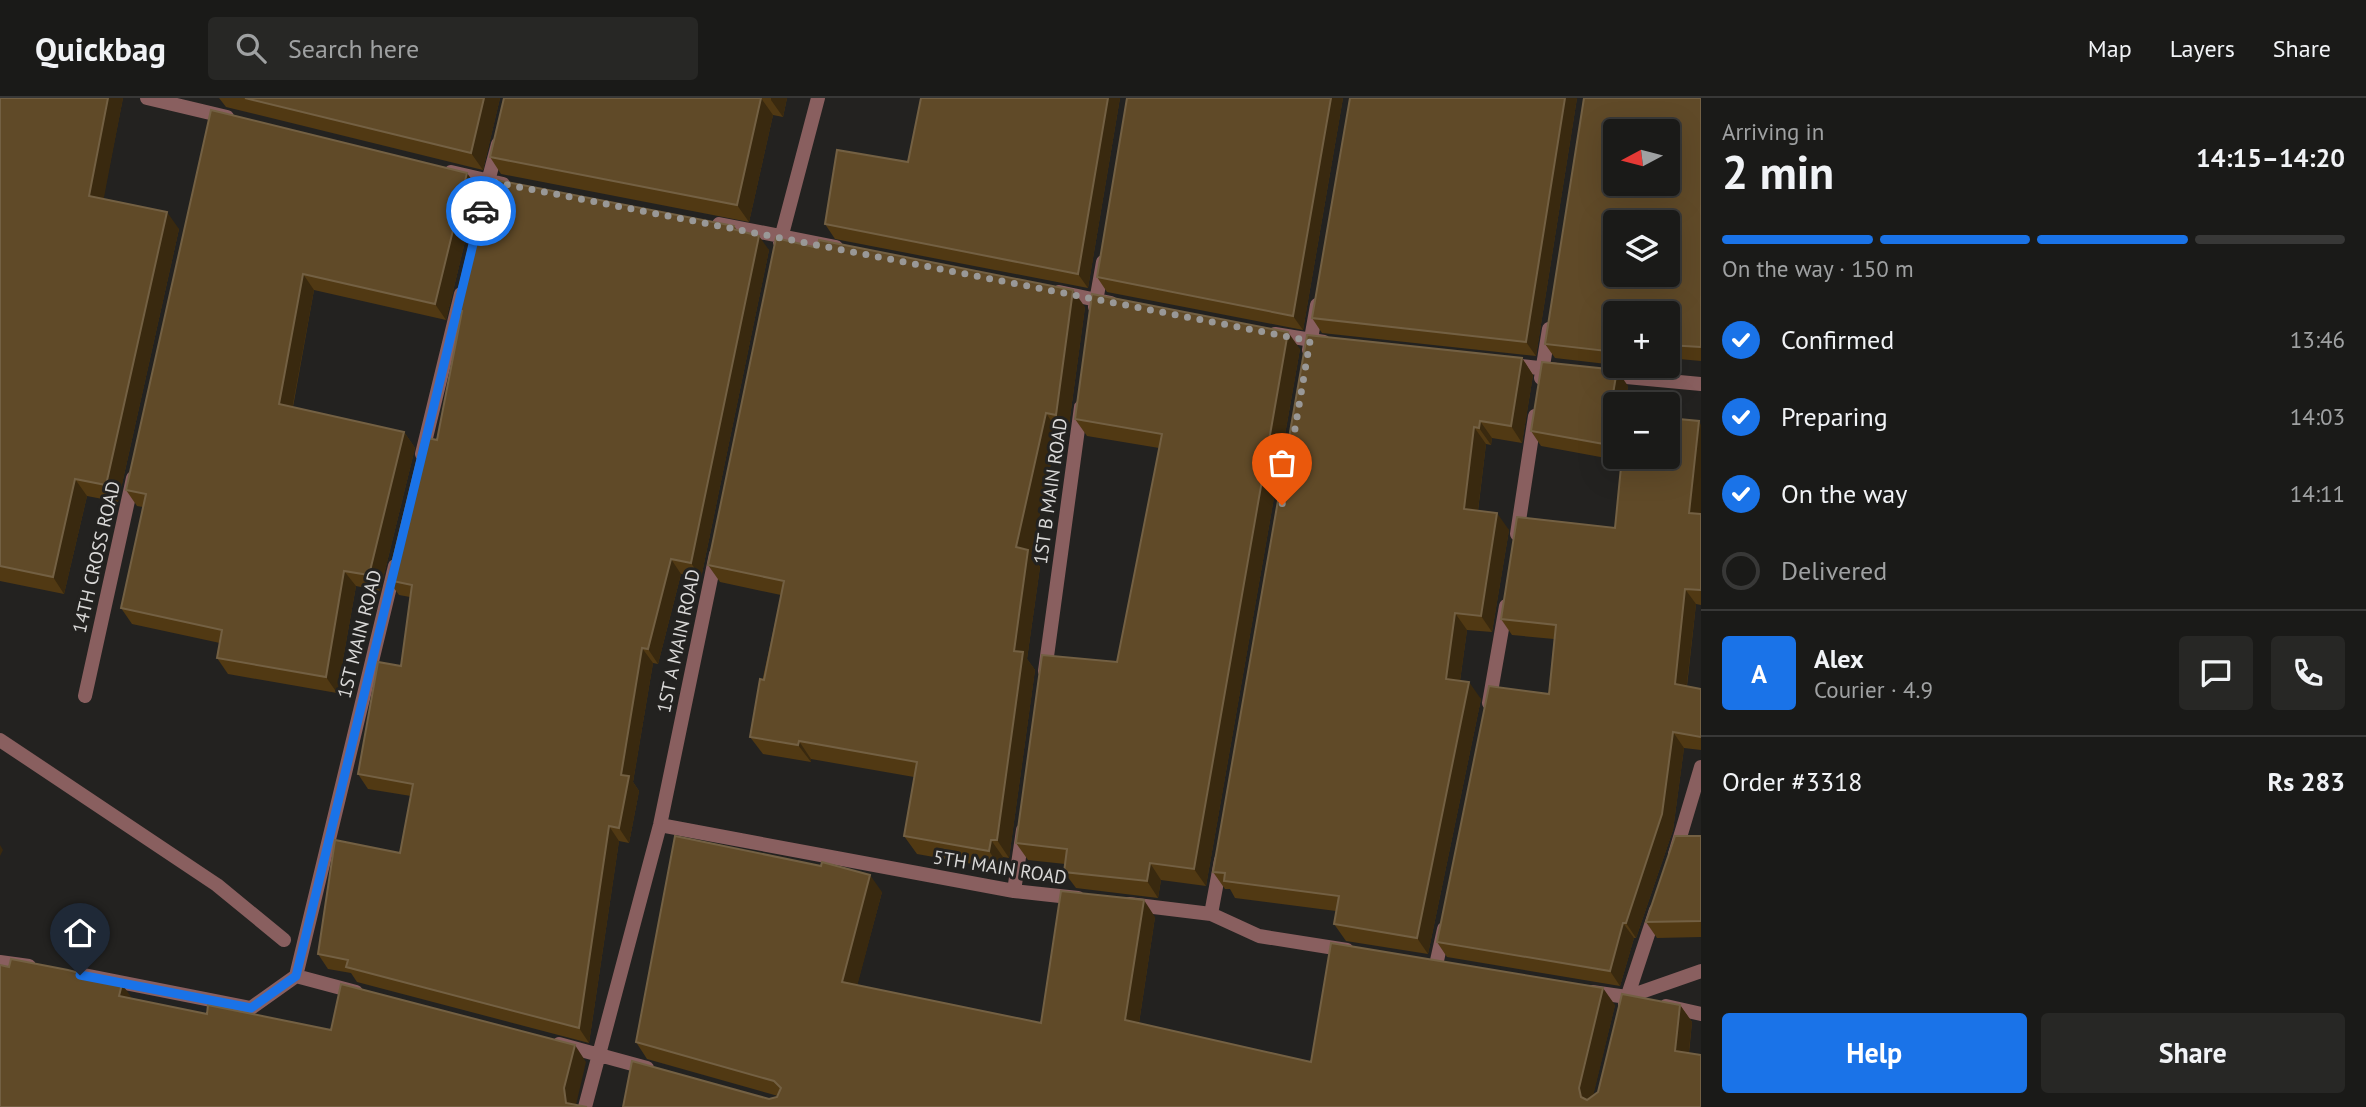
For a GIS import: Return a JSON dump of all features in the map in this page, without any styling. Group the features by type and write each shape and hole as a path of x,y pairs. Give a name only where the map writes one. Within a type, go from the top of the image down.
{"street":[{"path":"147,98 213,120 240,120"},
{"path":"213,120 218,98"},
{"path":"776,263 817,98"},
{"path":"482,208 501,134"},
{"path":"436,168 515,186"},
{"path":"702,221 850,250"},
{"path":"1093,327 1105,246"},
{"path":"420,464 466,275"},
{"path":"1306,368 1320,287"},
{"path":"1042,289 1123,305"},
{"path":"1515,547 1552,314"},
{"path":"1257,331 1338,344"},
{"path":"1502,364 1569,371"},
{"path":"1595,374 1701,384"},
{"name":"1ST B MAIN ROAD","path":"1043,685 1083,396"},
{"name":"14TH CROSS ROAD","path":"85,695 136,466"},
{"name":"1ST A MAIN ROAD","path":"585,1107 660,825 719,537"},
{"name":"1ST MAIN ROAD","path":"296,976 400,545"},
{"path":"1485,724 1508,589"},
{"path":"0,740 217,885 284,940"},
{"path":"1669,872 1701,767"},
{"path":"1014,891 1026,808"},
{"name":"5TH MAIN ROAD","path":"660,825 1014,891 1088,900"},
{"path":"1211,914 1223,846"},
{"path":"1621,1022 1660,897"},
{"path":"1116,903 1211,914 1259,936 1368,954"},
{"path":"1436,965 1447,912"},
{"path":"0,961 45,968"},
{"path":"1627,998 1701,971"},
{"path":"69,972 251,1008 296,976 376,997"},
{"path":"1572,988 1701,1014"},
{"path":"547,1041 665,1073"}],"building":[{"path":"0,98 108,98 89,196 167,212 106,485 75,479 53,577 0,566"},
{"path":"245,98 484,98 471,153"},
{"path":"504,98 761,98 737,205 490,157"},
{"path":"921,98 1108,98 1078,274 825,224 837,150 908,162"},
{"path":"1127,98 1331,98 1293,316 1097,277"},
{"path":"1350,98 1565,98 1526,342 1312,318"},
{"path":"1584,98 1701,98 1701,347 1680,346 1680,301 1603,301 1603,351 1545,344"},
{"path":"211,110 467,173 435,304 303,274 279,404 404,432 369,575 344,571 326,677 217,658 222,630 121,608 146,494 126,490"},
{"path":"486,178 734,226 733,229 759,236 691,563 671,559 648,649 642,648 621,775 629,776 619,828 609,826 579,1028 346,967 348,960 318,954 335,840 400,853 413,784 358,774 378,662 401,666 412,585 388,580 423,437 437,440 462,311 454,309"},
{"path":"776,238 818,248 819,240 1073,290 1056,415 1046,413 1016,547 1028,550 1014,651 1023,652 997,840 991,840 989,851 904,836 917,762 799,741 798,745 750,737 760,679 764,680 784,581 708,565"},
{"path":"1092,294 1288,332 1194,869 1150,863 1147,881 1064,872 1067,849 1016,843 1042,655 1117,662 1162,434 1075,419"},
{"path":"1307,335 1522,358 1511,426 1480,421 1479,428 1474,427 1464,509 1497,513 1481,616 1455,613 1446,679 1469,682 1417,938 1334,924 1339,896 1224,881 1225,873 1213,872"},
{"path":"1542,362 1603,369 1603,378 1616,378 1613,392 1603,392 1603,444 1531,431"},
{"path":"1680,419 1699,421 1689,513 1701,514 1701,590 1685,589 1675,684 1701,689 1701,737 1673,732 1662,814 1626,923 1623,923 1610,971 1437,942 1489,686 1549,694 1556,625 1501,619 1517,517 1615,528 1621,469 1680,469"},
{"path":"675,836 821,866 822,862 870,875 842,982 1041,1023 1061,891 1144,900 1125,1020 1311,1062 1331,943 1603,988 1579,1088 1581,1097 1587,1100 1598,1092 1622,994 1680,1005 1675,1051 1701,1055 1701,1107 623,1107 632,1061 769,1099 777,1097 781,1088 774,1081 636,1042"},
{"path":"1675,836 1701,836 1701,921 1646,922"},
{"path":"11,959 122,984 119,996 207,1014 208,1005 331,1030 341,984 575,1045 564,1088 566,1103 587,1107 0,1107 0,965 9,967"}],"way so far":[{"path":"481,211 488,181 782,236 1310,341 1282,505"}],"route":[{"path":"80,975 251,1008 296,976 481,211"}]}
